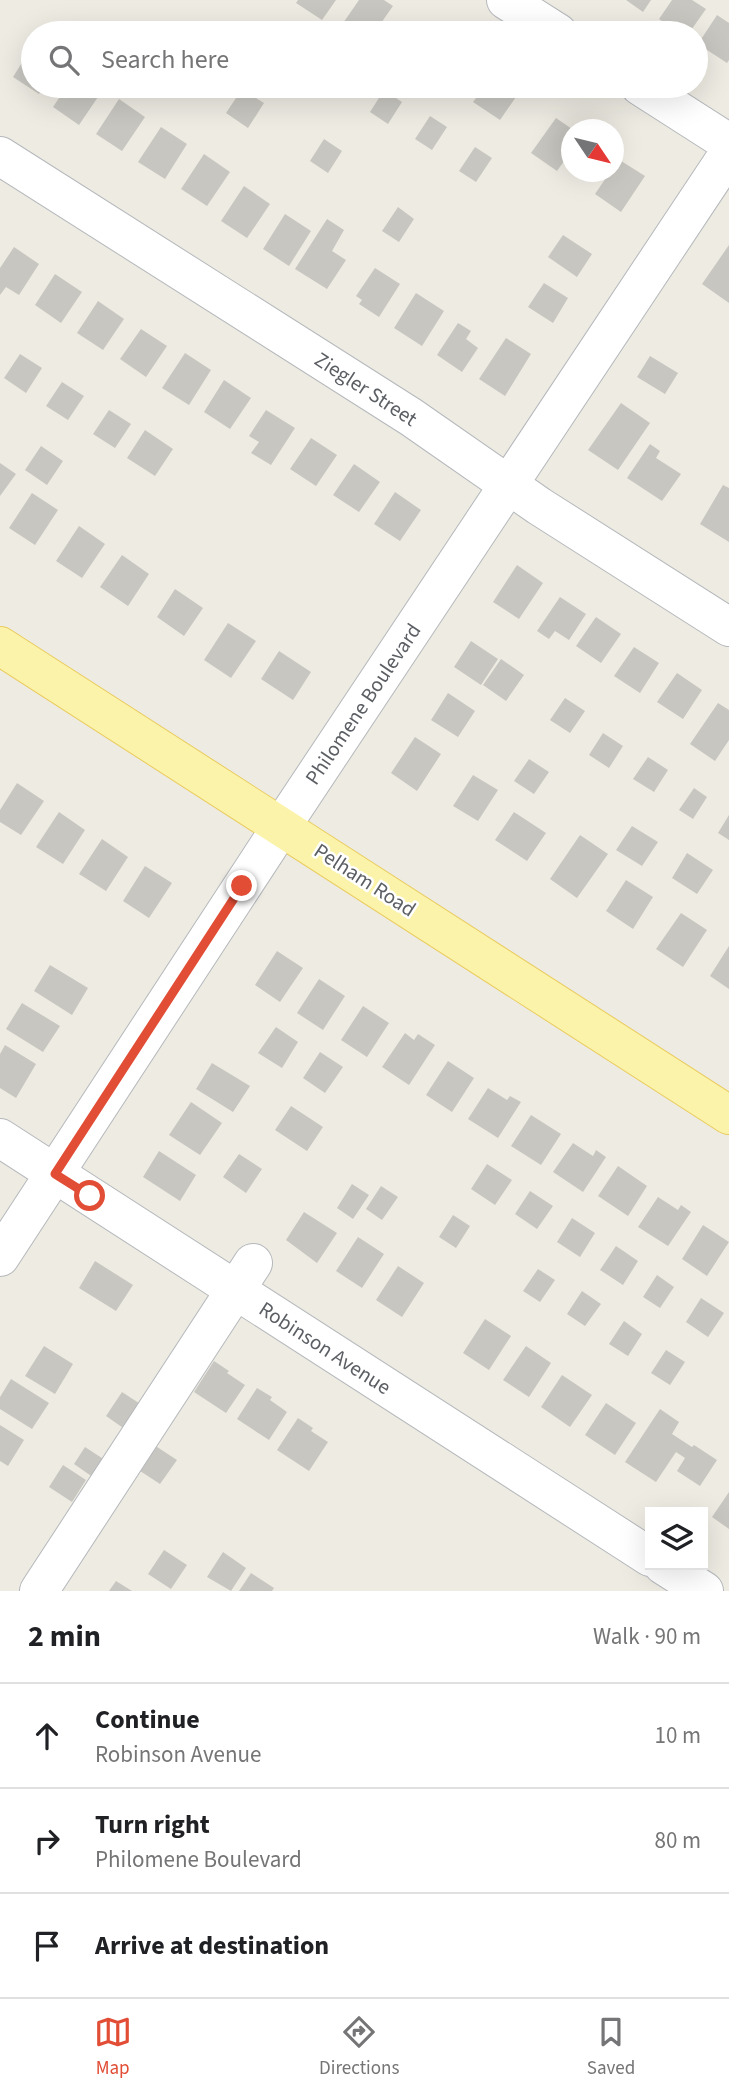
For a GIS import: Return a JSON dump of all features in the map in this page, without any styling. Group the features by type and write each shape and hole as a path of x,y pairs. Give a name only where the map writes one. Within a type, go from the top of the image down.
{"main road":[{"name":"Pelham Road","path":"0,646 729,1115"}],"street":[{"path":"506,0 539,21"},
{"path":"659,98 729,143"},
{"name":"Philomene Boulevard","path":"0,1258 281,827 729,153"},
{"name":"Ziegler Street","path":"0,156 411,417 510,486 729,628"},
{"name":"Robinson Avenue","path":"0,1138 55,1174 245,1277 645,1554"},
{"path":"39,1591 245,1277"},
{"path":"671,1570 704,1591"}],"building":[{"path":"298,0 336,0 322,20 296,3"},
{"path":"359,0 384,0 393,6 382,21 345,21"},
{"path":"626,0 651,0 643,12"},
{"path":"672,0 692,0 706,9 698,21 659,19"},
{"path":"717,15 729,23 727,63 708,51 708,29"},
{"path":"21,64 21,82 13,77"},
{"path":"59,98 97,98 79,125 53,107"},
{"path":"236,98 256,98 264,103 248,128 226,113"},
{"path":"379,98 396,98 402,102 388,124 370,112"},
{"path":"476,98 515,98 500,120 473,102"},
{"path":"119,99 145,117 122,151 96,134"},
{"path":"430,116 447,127 432,150 415,139"},
{"path":"556,118 561,121 561,165 557,171 531,153"},
{"path":"161,127 187,144 165,179 138,162"},
{"path":"324,139 342,151 328,173 310,161"},
{"path":"475,147 492,158 476,182 459,171"},
{"path":"204,154 230,172 207,206 181,189"},
{"path":"624,163 645,176 621,212 595,194 603,182 624,182"},
{"path":"244,186 270,204 247,238 221,221"},
{"path":"398,207 414,219 399,242 382,231"},
{"path":"285,214 311,231 289,266 263,249"},
{"path":"327,219 344,230 332,251 346,260 327,289 295,269"},
{"path":"563,235 592,254 577,277 548,257"},
{"path":"729,245 729,303 702,284"},
{"path":"14,247 39,264 19,295 6,287 0,295 0,268"},
{"path":"375,268 400,284 379,317 359,304 362,300 356,296"},
{"path":"55,274 82,292 61,323 35,305"},
{"path":"544,283 568,298 553,323 528,307"},
{"path":"416,293 444,311 422,346 394,328"},
{"path":"98,301 124,319 103,350 77,333"},
{"path":"458,323 471,331 466,339 478,348 462,372 437,355"},
{"path":"141,329 167,346 146,377 120,359"},
{"path":"506,338 531,354 505,396 479,379"},
{"path":"185,353 211,370 189,405 162,388"},
{"path":"20,354 42,368 26,393 4,378"},
{"path":"650,356 678,373 665,394 637,377"},
{"path":"224,380 251,398 230,429 204,412"},
{"path":"62,382 84,396 68,420 46,406"},
{"path":"621,403 650,423 618,470 588,450"},
{"path":"109,410 131,424 115,448 93,434"},
{"path":"266,410 295,428 271,465 251,453 259,442 249,436"},
{"path":"145,430 173,449 155,476 127,458"},
{"path":"311,438 337,455 316,486 290,469"},
{"path":"650,444 660,451 656,458 681,474 662,501 627,478"},
{"path":"41,446 63,461 47,485 25,470"},
{"path":"0,463 16,474 0,496"},
{"path":"354,464 380,482 359,512 333,495"},
{"path":"723,485 729,488 729,542 700,524"},
{"path":"395,492 421,510 400,541 374,524"},
{"path":"32,493 58,510 35,545 9,528"},
{"path":"79,526 105,544 82,578 56,561"},
{"path":"122,555 149,574 128,606 100,587"},
{"path":"517,565 543,583 519,619 493,602"},
{"path":"175,589 203,608 184,636 157,617"},
{"path":"560,597 586,614 569,640 555,631 549,639 537,631"},
{"path":"596,617 621,634 601,663 576,646"},
{"path":"228,623 256,641 231,678 204,660"},
{"path":"471,641 498,659 481,685 454,667"},
{"path":"634,647 659,663 640,693 614,676"},
{"path":"279,651 311,672 293,700 261,679"},
{"path":"501,659 524,675 506,701 483,685"},
{"path":"677,673 702,690 683,719 657,702"},
{"path":"448,693 475,711 458,737 431,720"},
{"path":"565,698 585,711 570,733 550,720"},
{"path":"718,703 729,710 729,740 715,761 690,744"},
{"path":"603,733 623,746 609,768 589,755"},
{"path":"415,737 441,754 417,791 391,773"},
{"path":"648,757 668,770 654,792 633,779"},
{"path":"529,759 549,772 534,794 514,781"},
{"path":"473,775 498,790 478,821 453,806"},
{"path":"17,783 44,801 21,835 0,822 0,810"},
{"path":"694,788 707,797 693,819 679,810"},
{"path":"59,812 85,830 63,864 36,847"},
{"path":"514,812 546,833 527,861 495,840"},
{"path":"729,815 729,840 718,833"},
{"path":"632,826 658,842 642,866 616,850"},
{"path":"580,835 608,854 577,898 550,879"},
{"path":"102,839 128,857 106,891 79,874"},
{"path":"687,853 713,870 697,894 672,878"},
{"path":"145,866 172,883 149,918 123,901"},
{"path":"626,880 653,897 633,929 606,911"},
{"path":"681,913 707,930 683,967 656,949"},
{"path":"729,946 729,989 710,976"},
{"path":"277,951 303,968 280,1002 255,985"},
{"path":"50,965 88,988 72,1015 34,991"},
{"path":"319,979 345,996 323,1030 297,1013"},
{"path":"22,1003 60,1026 43,1052 6,1029"},
{"path":"363,1006 389,1023 367,1057 341,1040"},
{"path":"276,1027 298,1042 282,1068 258,1053"},
{"path":"405,1033 414,1040 418,1034 435,1045 409,1085 382,1067"},
{"path":"5,1045 36,1064 16,1098 0,1088 0,1054"},
{"path":"320,1052 343,1067 325,1093 303,1078"},
{"path":"448,1061 474,1078 452,1112 426,1095"},
{"path":"212,1063 250,1086 233,1112 196,1089"},
{"path":"488,1088 507,1100 510,1096 521,1102 498,1138 468,1119"},
{"path":"191,1102 222,1123 200,1155 169,1135"},
{"path":"291,1106 323,1127 307,1151 275,1130"},
{"path":"531,1115 561,1134 541,1165 511,1146"},
{"path":"573,1143 593,1156 596,1150 606,1157 583,1192 553,1172"},
{"path":"159,1151 196,1175 180,1201 143,1177"},
{"path":"239,1154 262,1169 246,1193 223,1177"},
{"path":"487,1164 512,1180 495,1205 471,1189"},
{"path":"618,1166 647,1186 628,1216 598,1196"},
{"path":"352,1184 369,1195 353,1219 337,1208"},
{"path":"381,1186 398,1197 382,1220 366,1209"},
{"path":"530,1191 553,1206 537,1229 515,1214"},
{"path":"658,1197 678,1210 681,1205 691,1212 668,1246 638,1227"},
{"path":"304,1212 337,1233 317,1263 286,1240"},
{"path":"453,1215 470,1226 456,1248 439,1237"},
{"path":"572,1218 595,1233 580,1257 557,1242"},
{"path":"703,1225 729,1242 707,1276 682,1259"},
{"path":"358,1237 384,1254 362,1288 336,1271"},
{"path":"616,1246 638,1261 623,1285 600,1270"},
{"path":"95,1261 133,1285 116,1311 79,1288"},
{"path":"398,1266 424,1283 402,1317 376,1300"},
{"path":"538,1269 555,1280 540,1302 523,1291"},
{"path":"657,1275 674,1287 660,1308 643,1297"},
{"path":"582,1291 601,1304 585,1326 567,1314"},
{"path":"701,1298 724,1313 708,1337 686,1322"},
{"path":"485,1319 511,1336 489,1370 463,1353"},
{"path":"624,1321 642,1334 628,1356 609,1344"},
{"path":"44,1346 73,1364 55,1394 25,1376"},
{"path":"526,1346 551,1363 529,1397 503,1380"},
{"path":"666,1350 685,1362 670,1385 651,1373"},
{"path":"214,1361 245,1385 226,1413 194,1392"},
{"path":"562,1375 592,1395 570,1427 541,1407"},
{"path":"11,1379 49,1403 32,1429 0,1409 0,1397"},
{"path":"257,1388 272,1397 270,1400 287,1412 269,1440 237,1419"},
{"path":"122,1392 145,1407 129,1432 106,1416"},
{"path":"606,1403 636,1423 615,1455 585,1435"},
{"path":"660,1409 679,1422 672,1434 717,1460 700,1486 677,1471 685,1458 676,1452 656,1482 625,1462"},
{"path":"298,1418 328,1442 309,1471 277,1450"},
{"path":"0,1425 24,1440 8,1466 0,1461"},
{"path":"154,1445 177,1460 160,1484 137,1469"},
{"path":"85,1447 108,1462 97,1480 74,1464"},
{"path":"63,1465 86,1480 72,1502 49,1487"},
{"path":"729,1492 729,1529 712,1517"},
{"path":"164,1550 187,1565 171,1589 148,1574"},
{"path":"223,1552 246,1568 231,1591 207,1577"},
{"path":"251,1573 274,1588 272,1591 239,1591"},
{"path":"116,1581 132,1591 109,1591"}],"route":[{"path":"90,1196 55,1174 242,886"}]}
